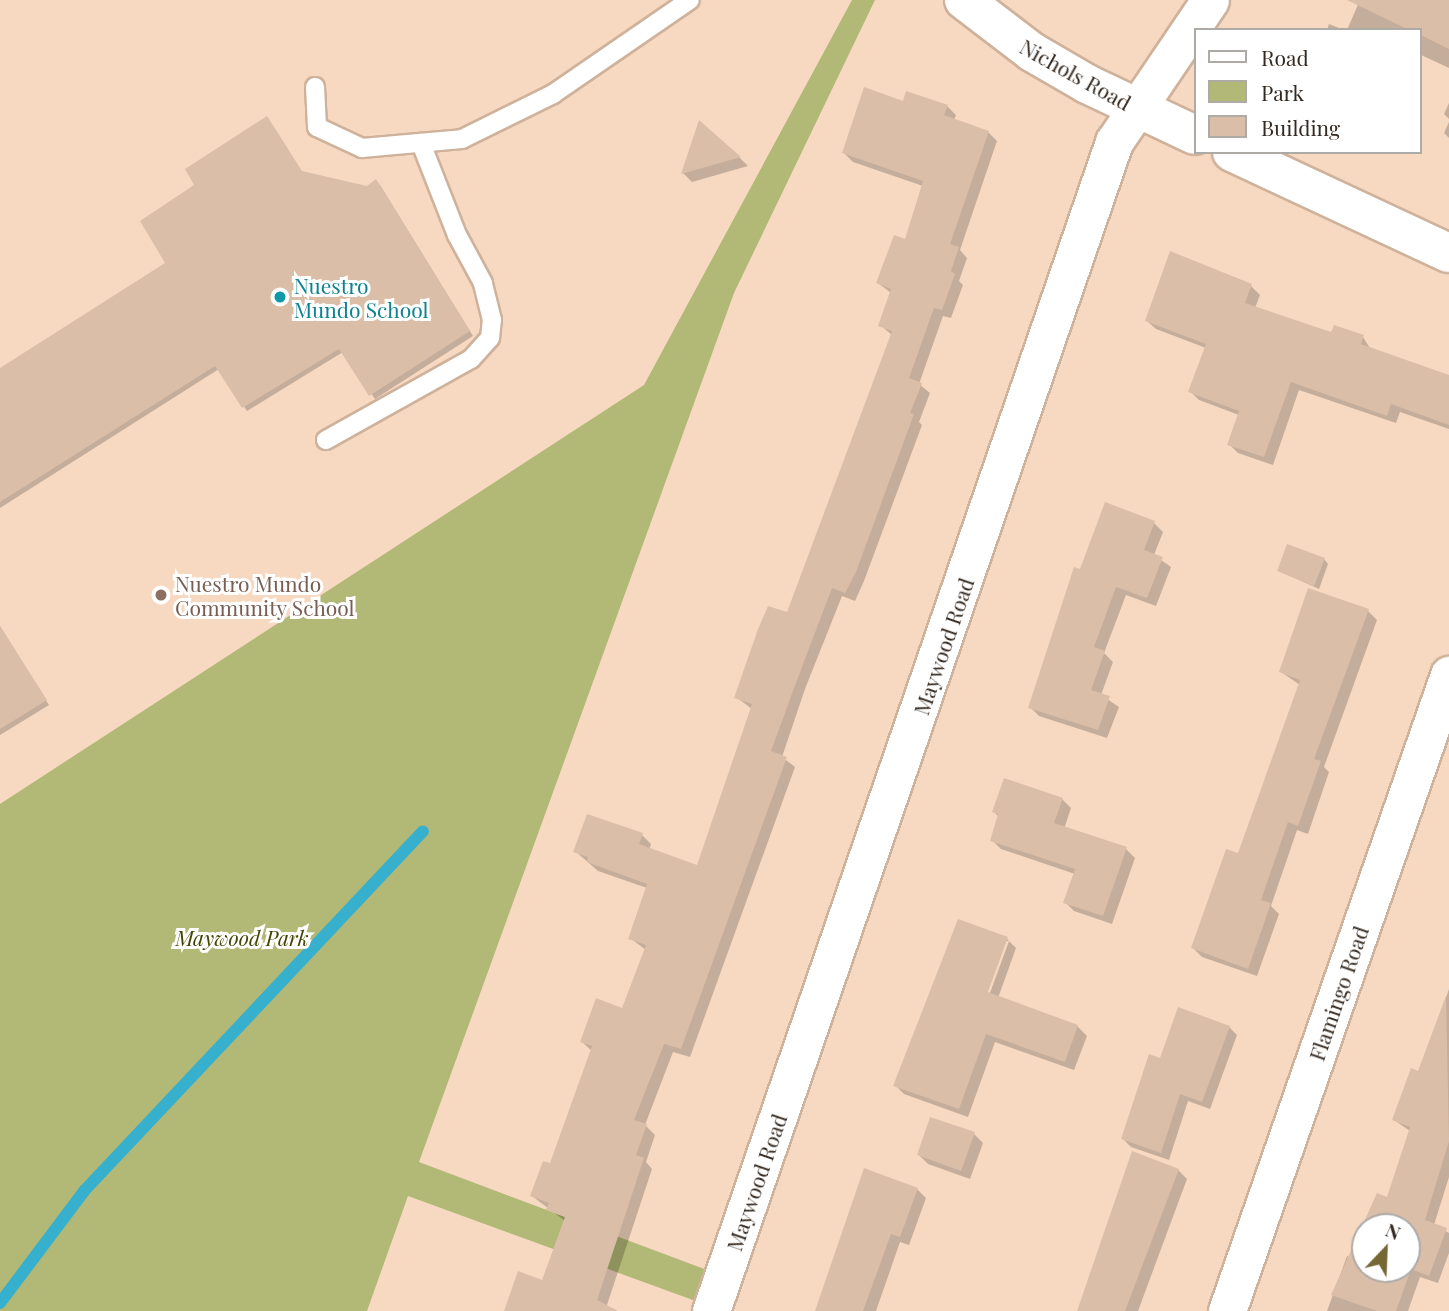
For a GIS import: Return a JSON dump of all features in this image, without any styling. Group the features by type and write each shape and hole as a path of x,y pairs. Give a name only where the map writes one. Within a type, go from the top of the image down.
{"street":[{"name":"Nichols Road","path":"964,0 1032,52 1135,107 1194,135"},
{"name":"Maywood Road","path":"711,1311 1102,176 1135,107 1210,0"},
{"path":"1236,154 1449,253"},
{"name":"Flamingo Road","path":"1227,1311 1449,675"}],"lane":[{"path":"315,87 317,127 362,148 462,139 553,94 690,0"},
{"path":"326,440 471,359 491,338 492,320 484,283 457,235 421,143"}],"green space":[{"name":"Maywood Park","path":"852,0 875,0 734,293 419,1162 723,1276 712,1307 408,1196 367,1311 0,1311 0,804 644,385"}],"building":[{"path":"1347,0 1449,0 1449,49 1421,35 1421,28 1405,28"},
{"path":"864,87 903,101 906,91 948,105 944,115 989,131 950,244 959,247 951,271 955,274 942,310 934,308 909,378 922,383 910,413 914,414 856,572 845,593 832,588 797,680 771,751 787,757 681,1049 664,1044 634,1120 647,1124 636,1155 644,1158 597,1300 618,1311 504,1311 518,1271 542,1280 565,1217 546,1210 549,1203 530,1196 543,1161 550,1163 592,1046 580,1042 596,998 622,1008 646,945 628,939 647,884 587,862 588,857 573,852 587,814 643,833 639,844 697,865 752,704 734,698 758,629 768,606 787,612 892,331 878,326 891,289 876,283 894,235 905,239 923,181 842,153"},
{"name":"Nuestro Mundo School","path":"267,116 302,171 367,186 376,179 470,331 369,396 339,349 242,408 215,366 0,502 0,368 165,263 140,221 194,185 185,169"},
{"path":"699,120 741,157 681,174"},
{"path":"1170,251 1252,284 1245,303 1331,332 1334,325 1364,335 1361,344 1449,375 1449,425 1391,404 1387,416 1291,382 1264,457 1227,445 1239,411 1188,392 1206,344 1145,321"},
{"path":"1105,502 1155,521 1144,550 1163,557 1147,598 1116,587 1094,647 1105,651 1091,690 1110,696 1098,730 1028,708 1074,567 1080,569"},
{"path":"1287,544 1325,558 1314,586 1277,571"},
{"path":"1308,588 1369,609 1314,759 1321,761 1298,826 1288,822 1261,900 1271,903 1248,969 1191,948 1226,849 1238,853 1300,680 1279,672"},
{"path":"0,626 47,700 0,729"},
{"path":"1004,778 1063,798 1054,823 1127,847 1103,916 1063,903 1075,869 990,841 998,814 992,812"},
{"path":"958,919 1008,937 988,992 1078,1025 1065,1062 986,1034 959,1109 893,1086"},
{"path":"1446,996 1449,1141 1425,1220 1447,1228 1429,1276 1421,1273 1421,1213 1368,1213 1377,1193 1387,1197 1410,1127 1392,1120 1411,1068 1418,1071"},
{"path":"1178,1007 1230,1026 1202,1102 1180,1094 1161,1153 1121,1139 1149,1054 1160,1058"},
{"path":"930,1117 975,1132 961,1171 917,1155"},
{"path":"1132,1151 1179,1169 1125,1311 1077,1311"},
{"path":"864,1168 918,1188 900,1237 891,1234 863,1311 815,1311"},
{"path":"1351,1251 1351,1283 1406,1283 1396,1311 1377,1311 1331,1295"}],"waterway":[{"path":"0,1303 84,1191 423,831"}],"place":[{"name":"Nuestro Mundo School","path":"280,297"},
{"name":"Nuestro Mundo Community School","path":"161,595"}]}
